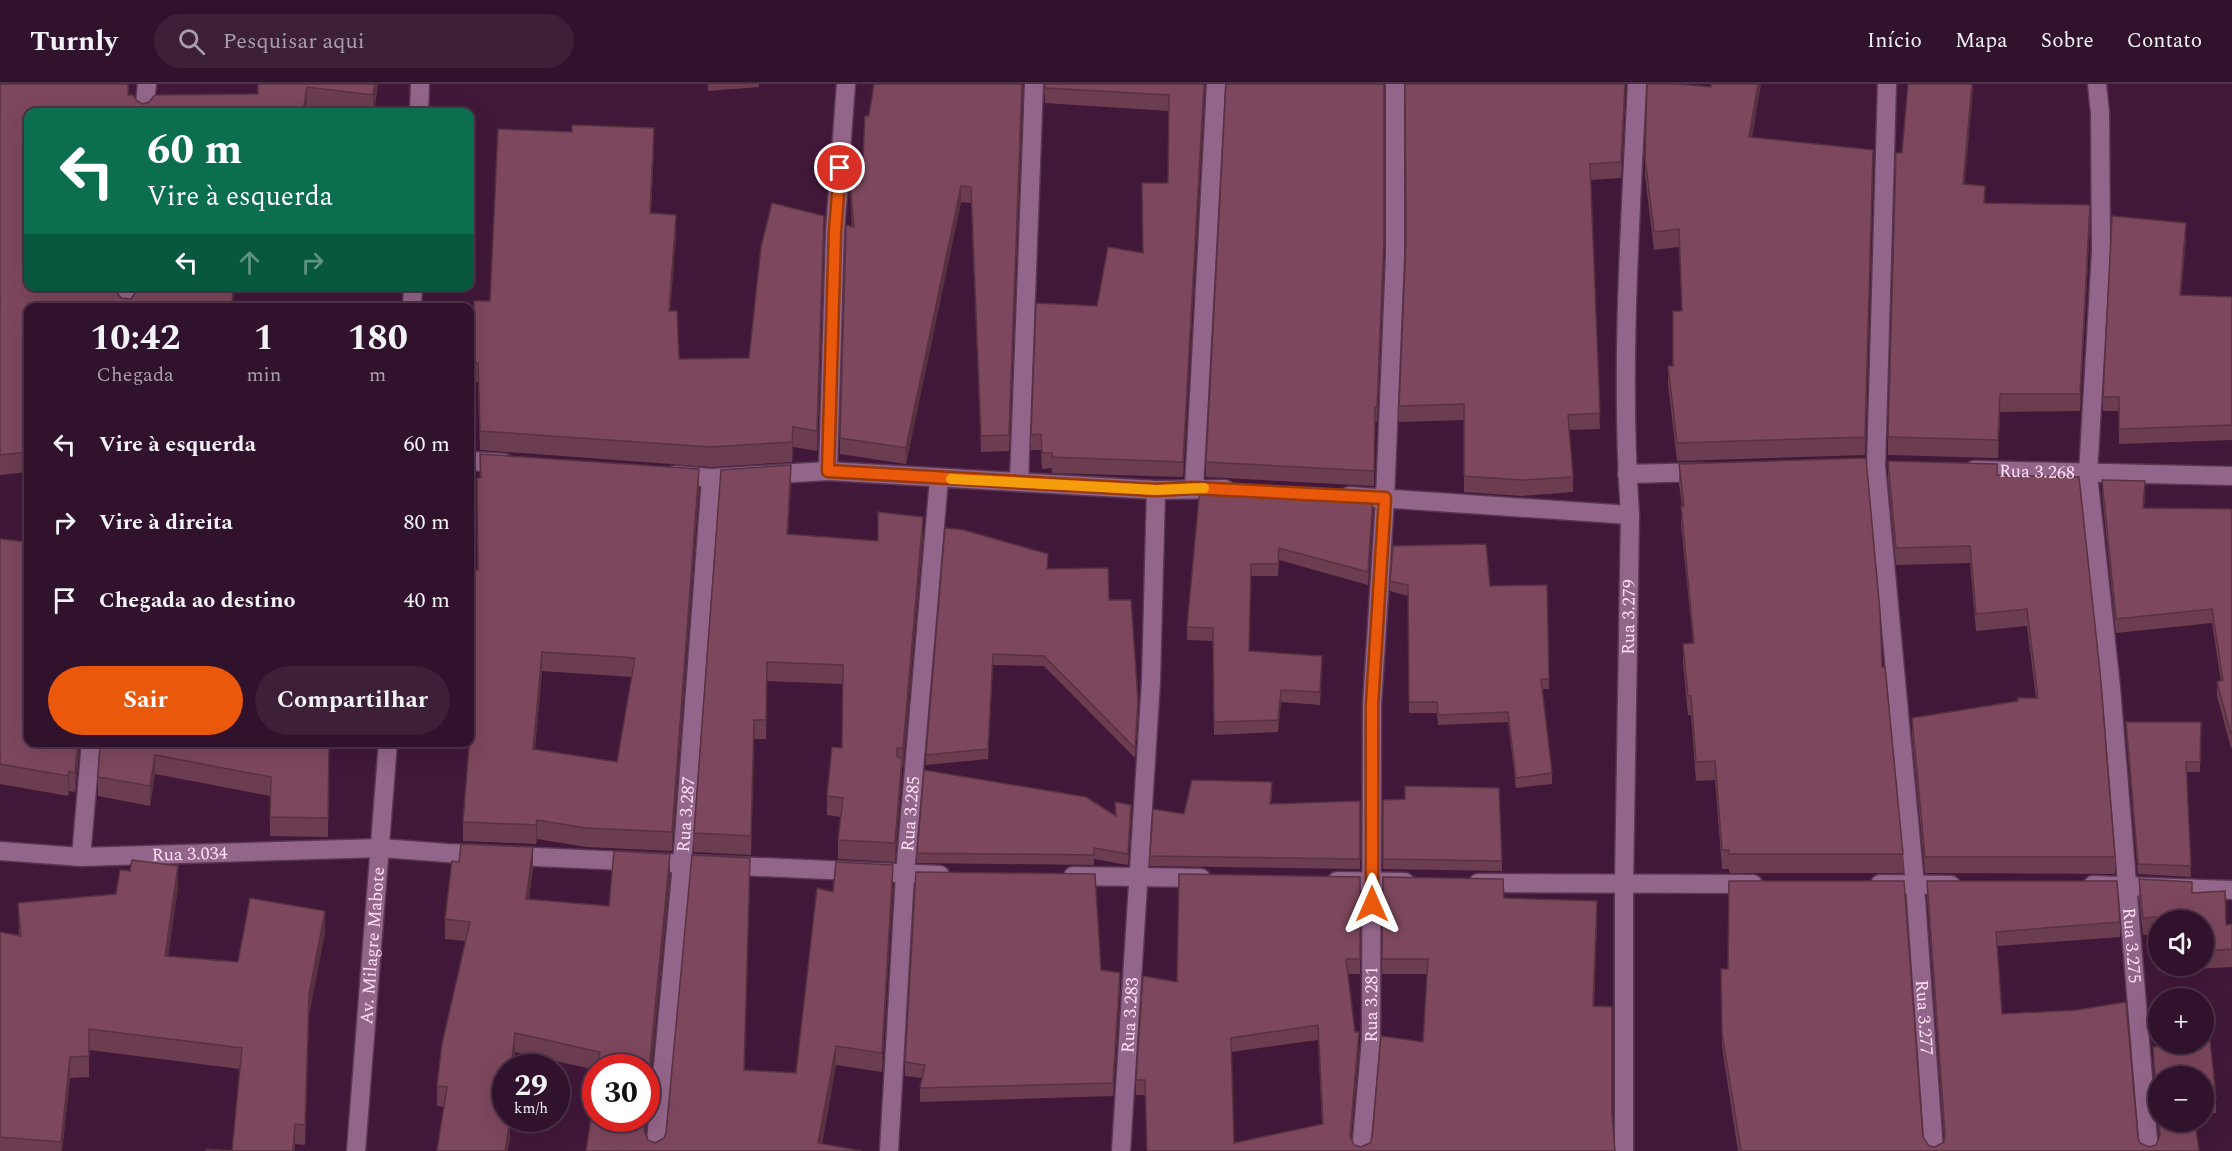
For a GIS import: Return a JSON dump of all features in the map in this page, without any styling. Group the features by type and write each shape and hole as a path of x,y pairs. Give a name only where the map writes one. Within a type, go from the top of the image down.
{"street":[{"path":"144,108 147,84"},
{"path":"419,108 420,84"},
{"path":"828,471 835,231 846,84"},
{"path":"1018,481 1034,84"},
{"path":"1194,488 1216,84"},
{"name":"Rua 3.281","path":"1361,1151 1371,1039 1372,705 1385,498 1395,256 1395,84"},
{"name":"Rua 3.279","path":"1624,1151 1624,884 1630,515 1627,474 1628,248 1637,84"},
{"name":"Rua 3.277","path":"1887,84 1870,467 1915,885 1934,1151"},
{"name":"Rua 3.275","path":"2097,84 2100,113 2101,252 2088,474 2111,688 2149,1151"},
{"path":"474,461 527,465"},
{"path":"1870,467 1899,467"},
{"name":"Rua 3.268","path":"1958,469 2232,476"},
{"path":"653,474 711,478 828,471 1156,490 1194,488 1242,490"},
{"path":"1627,474 1722,471"},
{"name":"Rua 3.287","path":"656,1151 682,864 711,478"},
{"name":"Rua 3.285","path":"889,1151 905,874 939,479"},
{"name":"Rua 3.283","path":"1121,1151 1151,681 1156,490"},
{"path":"1325,495 1630,515"},
{"path":"81,857 91,747"},
{"name":"Av. Milagre Mabote","path":"356,1151 388,747"},
{"name":"Rua 3.034","path":"0,851 81,857 381,848 682,864 964,875"},
{"path":"1057,876 1220,879"},
{"path":"1314,880 1418,882"},
{"path":"1464,882 1776,884"},
{"path":"1857,884 1974,885"},
{"path":"2079,885 2232,890"}],"building":[{"path":"0,84 128,84 128,95 133,95 143,104 149,102 155,95 258,94 258,84 375,84 373,95 307,87 304,108 24,108 24,291 117,291 121,298 131,299 137,291 233,291 232,303 24,303 24,452 0,455"},
{"path":"874,84 1022,84 1009,435 981,436 971,187 961,186 906,448 840,438 846,225 854,227 850,182 862,181 865,116 869,116"},
{"path":"1044,84 1204,84 1183,462 1052,457 1052,453 1042,453 1041,434 1031,435 1036,303 1097,306 1108,247 1143,253 1142,183 1168,183 1169,95 1045,88"},
{"path":"1226,84 1384,84 1384,240 1374,471 1206,462"},
{"path":"1405,84 1625,84 1621,162 1590,164 1600,413 1568,415 1573,477 1522,480 1464,476 1464,404 1399,406 1406,240"},
{"path":"1647,84 1711,87 1711,84 1758,84 1749,137 1873,150 1865,437 1677,443 1668,366 1673,366 1673,311 1682,311 1679,229 1654,232 1645,158"},
{"path":"1908,84 1972,84 1963,184 1985,186 1984,203 2090,205 2080,394 2000,394 1998,440 1888,437 1896,153 1902,153"},
{"path":"572,125 654,128 650,213 676,215 669,311 677,311 679,359 749,358 761,247 772,203 824,216 817,431 793,427 792,442 711,447 480,431 478,363 474,363 474,301 490,301 498,129 572,132"},
{"path":"2112,216 2186,223 2180,295 2232,297 2232,425 2119,429 2119,397 2103,397"},
{"path":"480,454 699,469 672,832 586,828 537,820 536,825 463,822 469,747 474,747 474,570 478,570 477,478 481,478","holes":["542,652 635,658 617,762 533,749"]},
{"path":"1866,458 1880,612 1882,667 1885,667 1903,854 1729,854 1729,850 1722,850 1715,761 1696,762 1691,696 1688,696 1683,644 1694,643 1679,464"},
{"path":"1888,461 1997,464 1997,475 2079,477 2100,672 2115,857 1925,857 1912,718 2018,701 2018,698 2038,698 2027,609 1976,614 1970,546 1896,548"},
{"path":"791,465 787,534 878,541 878,512 923,517 903,748 897,748 897,757 902,758 895,843 838,840 843,798 827,796 832,747 842,748 843,665 767,662 766,720 754,720 751,836 694,833 721,470"},
{"path":"2102,480 2145,481 2143,508 2232,509 2232,734 2217,682 2223,680 2212,609 2116,619"},
{"path":"1200,487 1373,496 1368,572 1279,548 1278,564 1251,564 1249,651 1322,656 1320,692 1281,690 1278,720 1214,722 1213,628 1187,627"},
{"path":"945,528 964,530 1048,554 1047,569 1108,568 1109,600 1131,600 1138,701 1135,748 1044,656 993,654 988,749 926,755"},
{"path":"0,539 24,542 24,747 78,747 75,773 69,771 68,776 0,764"},
{"path":"1486,544 1490,586 1547,585 1549,679 1541,679 1552,773 1516,778 1508,712 1438,715 1437,702 1409,702 1408,585 1390,581 1393,546"},
{"path":"2126,722 2201,722 2200,762 2186,762 2191,866 2138,864"},
{"path":"100,747 329,747 328,818 270,817 271,777 155,755 150,786 98,777"},
{"path":"924,770 1086,797 1116,816 1115,802 1131,805 1128,854 1094,848 1094,855 917,853"},
{"path":"1192,780 1272,782 1270,804 1360,801 1360,859 1150,856 1153,809 1184,814"},
{"path":"1405,786 1499,788 1502,861 1383,859 1383,800 1405,799"},
{"path":"461,844 533,847 526,899 609,906 614,851 670,854 651,1054 600,1054 600,1052 515,1033 513,1054 492,1054 492,1132 508,1132 505,1151 437,1151 447,1087 437,1086 442,1044 470,922 445,919 452,861 459,862"},
{"path":"692,855 750,858 744,1070 796,1073 817,888 833,892 836,862 893,865 882,1053 836,1046 818,1143 862,1151 586,1151 589,1132 645,1132 648,1140 655,1143 664,1138"},
{"path":"132,860 178,866 165,956 238,962 250,898 325,911 309,994 305,1125 295,1124 293,1151 232,1151 242,1048 89,1029 89,1056 70,1057 61,1142 0,1137 0,932 21,936 18,903 116,894 120,870 130,871"},
{"path":"916,872 1095,874 1101,970 1120,973 1113,1083 920,1088 925,1065 905,1062"},
{"path":"1179,874 1360,877 1360,959 1346,959 1355,1032 1359,1032 1350,1136 1354,1145 1361,1147 1370,1143 1372,1137 1381,1036 1423,1042 1428,959 1382,959 1383,877 1503,879 1504,898 1597,901 1593,1006 1612,1007 1612,1114 1615,1151 1147,1151 1145,1080 1136,1080 1143,976 1177,982","holes":["1318,1025 1323,1124 1234,1143 1231,1038"]},
{"path":"2139,879 2192,882 2192,893 2225,891 2226,925 2232,924 2232,949 2214,950 2214,910 2148,910 2148,918 2143,918"},
{"path":"1729,881 1904,881 1923,1137 1929,1146 1935,1147 1944,1142 1945,1135 1927,881 2117,881 2120,922 1996,932 2002,1014 2077,1010 2126,1002 2140,1143 2149,1147 2156,1145 2160,1132 2196,1132 2199,1151 1741,1151 1722,1033 1721,969 1728,969"},
{"path":"2154,1054 2211,1054 2213,1066 2154,1066"},
{"path":"206,1149 232,1151 206,1151"}],"slow traffic":[{"path":"951,479 1156,490 1204,488"}],"route":[{"path":"840,168 835,231 828,471 1156,490 1194,488 1385,498 1372,705 1372,904"}]}
